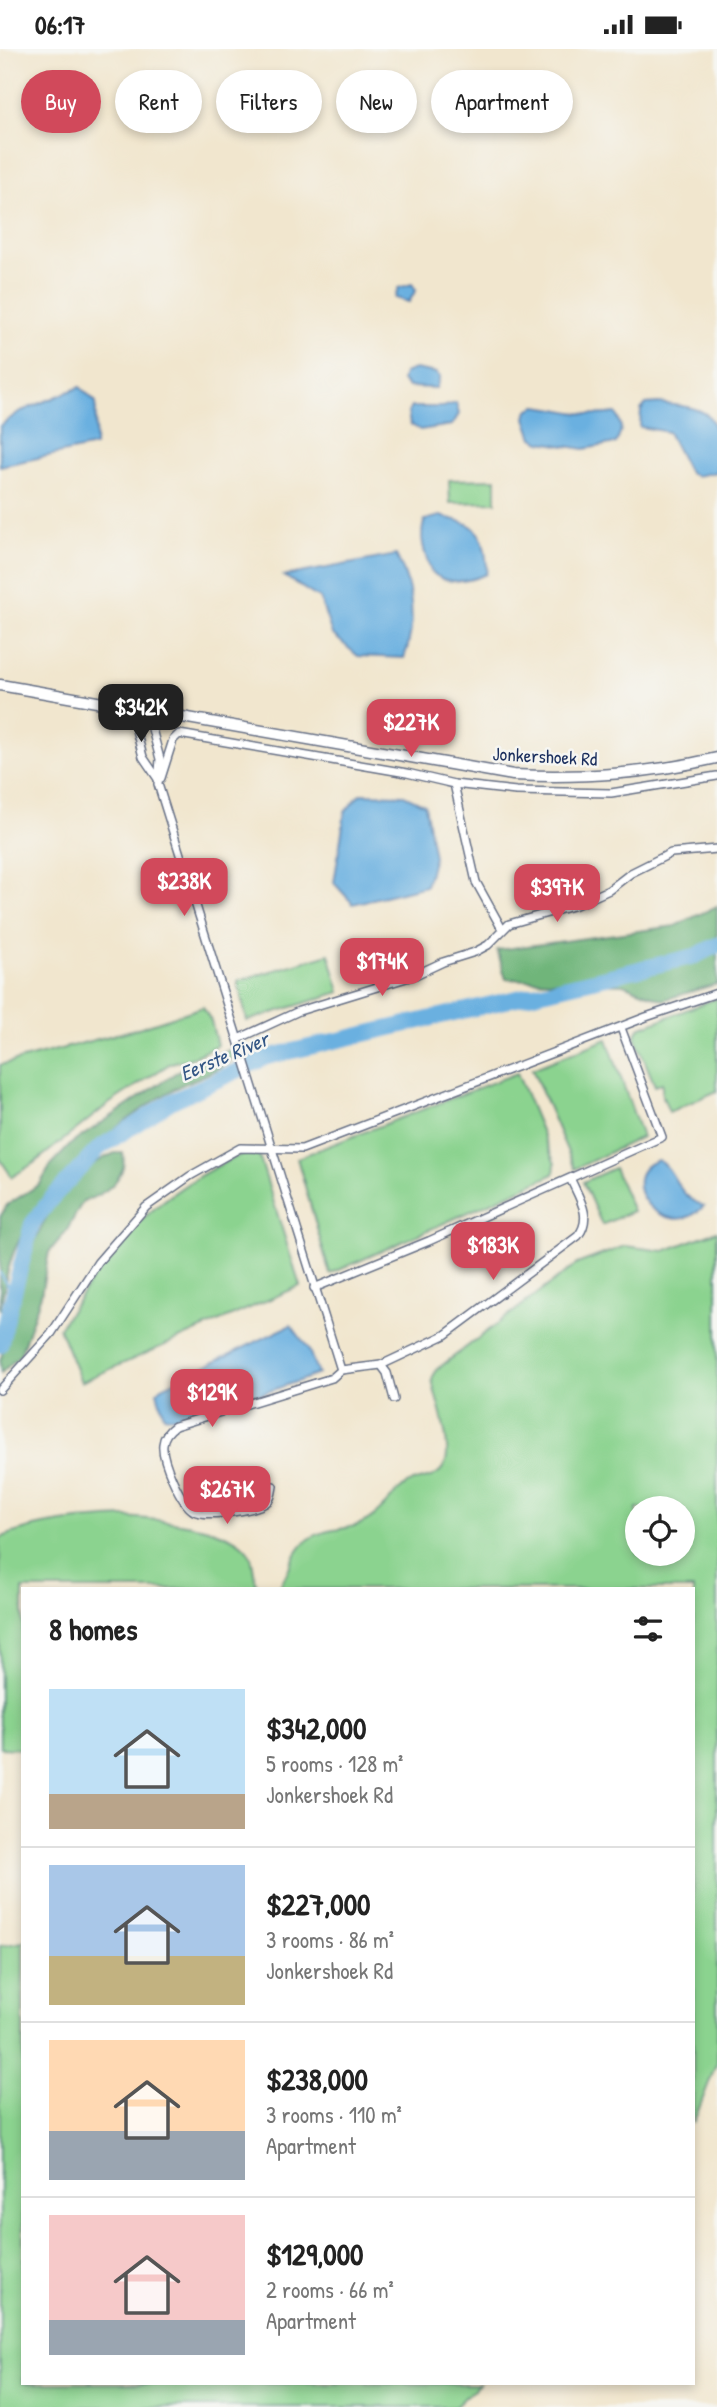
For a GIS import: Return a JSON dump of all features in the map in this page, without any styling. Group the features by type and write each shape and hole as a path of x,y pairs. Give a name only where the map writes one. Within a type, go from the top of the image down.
{"street":[{"name":"Jonkershoek Rd","path":"0,685 513,775 570,778 625,775 717,758"},
{"path":"130,706 143,757 158,781 341,1370"},
{"path":"147,710 160,759 158,781"},
{"path":"158,781 173,740 178,734 407,773 454,784 570,794 638,790 717,776"},
{"path":"454,784 476,882 502,929"},
{"path":"238,1039 299,1011 413,976 443,962 475,952 488,945 502,929 576,905 609,890 631,873 671,853 717,849"},
{"path":"0,1390 51,1333 98,1262 146,1207 190,1176 234,1151 270,1147 302,1149 717,993"},
{"path":"314,1288 572,1179 662,1137 621,1028"},
{"path":"273,1486 271,1498 264,1504 211,1515 196,1512 185,1504 177,1487 163,1450 164,1439 175,1426 332,1378 341,1370 381,1366 445,1335 578,1236 585,1225 586,1213 572,1179"},
{"path":"381,1366 387,1373 394,1399"}],"green space":[{"path":"496,479 496,502 450,503 449,480"},
{"path":"717,906 717,984 663,1000 623,984 506,979 497,950 675,926"},
{"path":"329,954 340,992 247,1021 238,981"},
{"path":"717,998 717,1091 669,1112 662,1094 662,1083 655,1086 635,1037 639,1028"},
{"path":"203,1007 211,1021 217,1045 192,1058 171,1063 110,1103 12,1177 0,1159 0,1065 132,1030"},
{"path":"607,1039 642,1137 575,1169 532,1069"},
{"path":"231,1049 237,1050 226,1063 174,1089 127,1120 63,1177 29,1222 16,1247 0,1310 0,1217 7,1205 40,1184 51,1165 72,1143 180,1070"},
{"path":"517,1073 555,1164 554,1174 330,1274 297,1158"},
{"path":"251,1150 258,1152 300,1286 81,1382 59,1328 100,1269 119,1244 162,1202 216,1167"},
{"path":"115,1153 123,1153 124,1162 118,1178 107,1190 83,1201 66,1232 49,1252 41,1295 20,1355 1,1373 0,1362 24,1272 48,1214 66,1188 88,1168"},
{"path":"614,1168 633,1211 602,1225 583,1182"},
{"path":"717,1231 717,2062 695,2119 695,1587 279,1587 295,1556 309,1539 321,1533 367,1521 404,1486 432,1477 441,1470 447,1456 447,1446 432,1380 436,1370 577,1264 625,1246 664,1251"},
{"path":"127,1517 176,1522 230,1537 243,1546 251,1557 258,1587 21,1587 21,1749 0,1748 0,1538 46,1524"},
{"path":"21,1942 21,2385 478,2385 455,2407 0,2407 0,1946"}],"water":[{"path":"412,284 416,290 409,302 395,298 398,288"},
{"path":"415,369 436,373 440,377 436,388 408,387 402,381 404,373"},
{"path":"80,387 96,402 95,446 0,466 0,426 19,412"},
{"path":"456,403 459,414 452,425 420,430 410,424 408,413 411,407 443,407"},
{"path":"646,404 693,408 710,418 716,437 717,472 696,476 689,473 668,432 640,427 641,410"},
{"path":"536,406 585,414 616,413 620,435 616,443 584,449 541,442 533,438 526,418 528,410"},
{"path":"440,516 464,522 475,529 483,542 486,574 472,579 450,581 431,571 422,532 425,520"},
{"path":"396,555 406,579 411,605 411,632 404,658 358,656 332,634 320,599 284,576"},
{"path":"360,794 404,795 425,805 434,857 426,886 353,904 334,883 345,812"},
{"path":"658,1160 687,1195 704,1206 689,1216 674,1219 660,1214 648,1205 641,1193 639,1180 644,1169"},
{"path":"291,1325 308,1348 318,1374 214,1408 164,1416 157,1392 162,1387"}],"waterway":[{"name":"Eerste River","path":"0,1345 32,1224 51,1199 99,1148 172,1101 267,1057 695,956 717,945"},
{"path":"0,1273 12,1292"}]}
